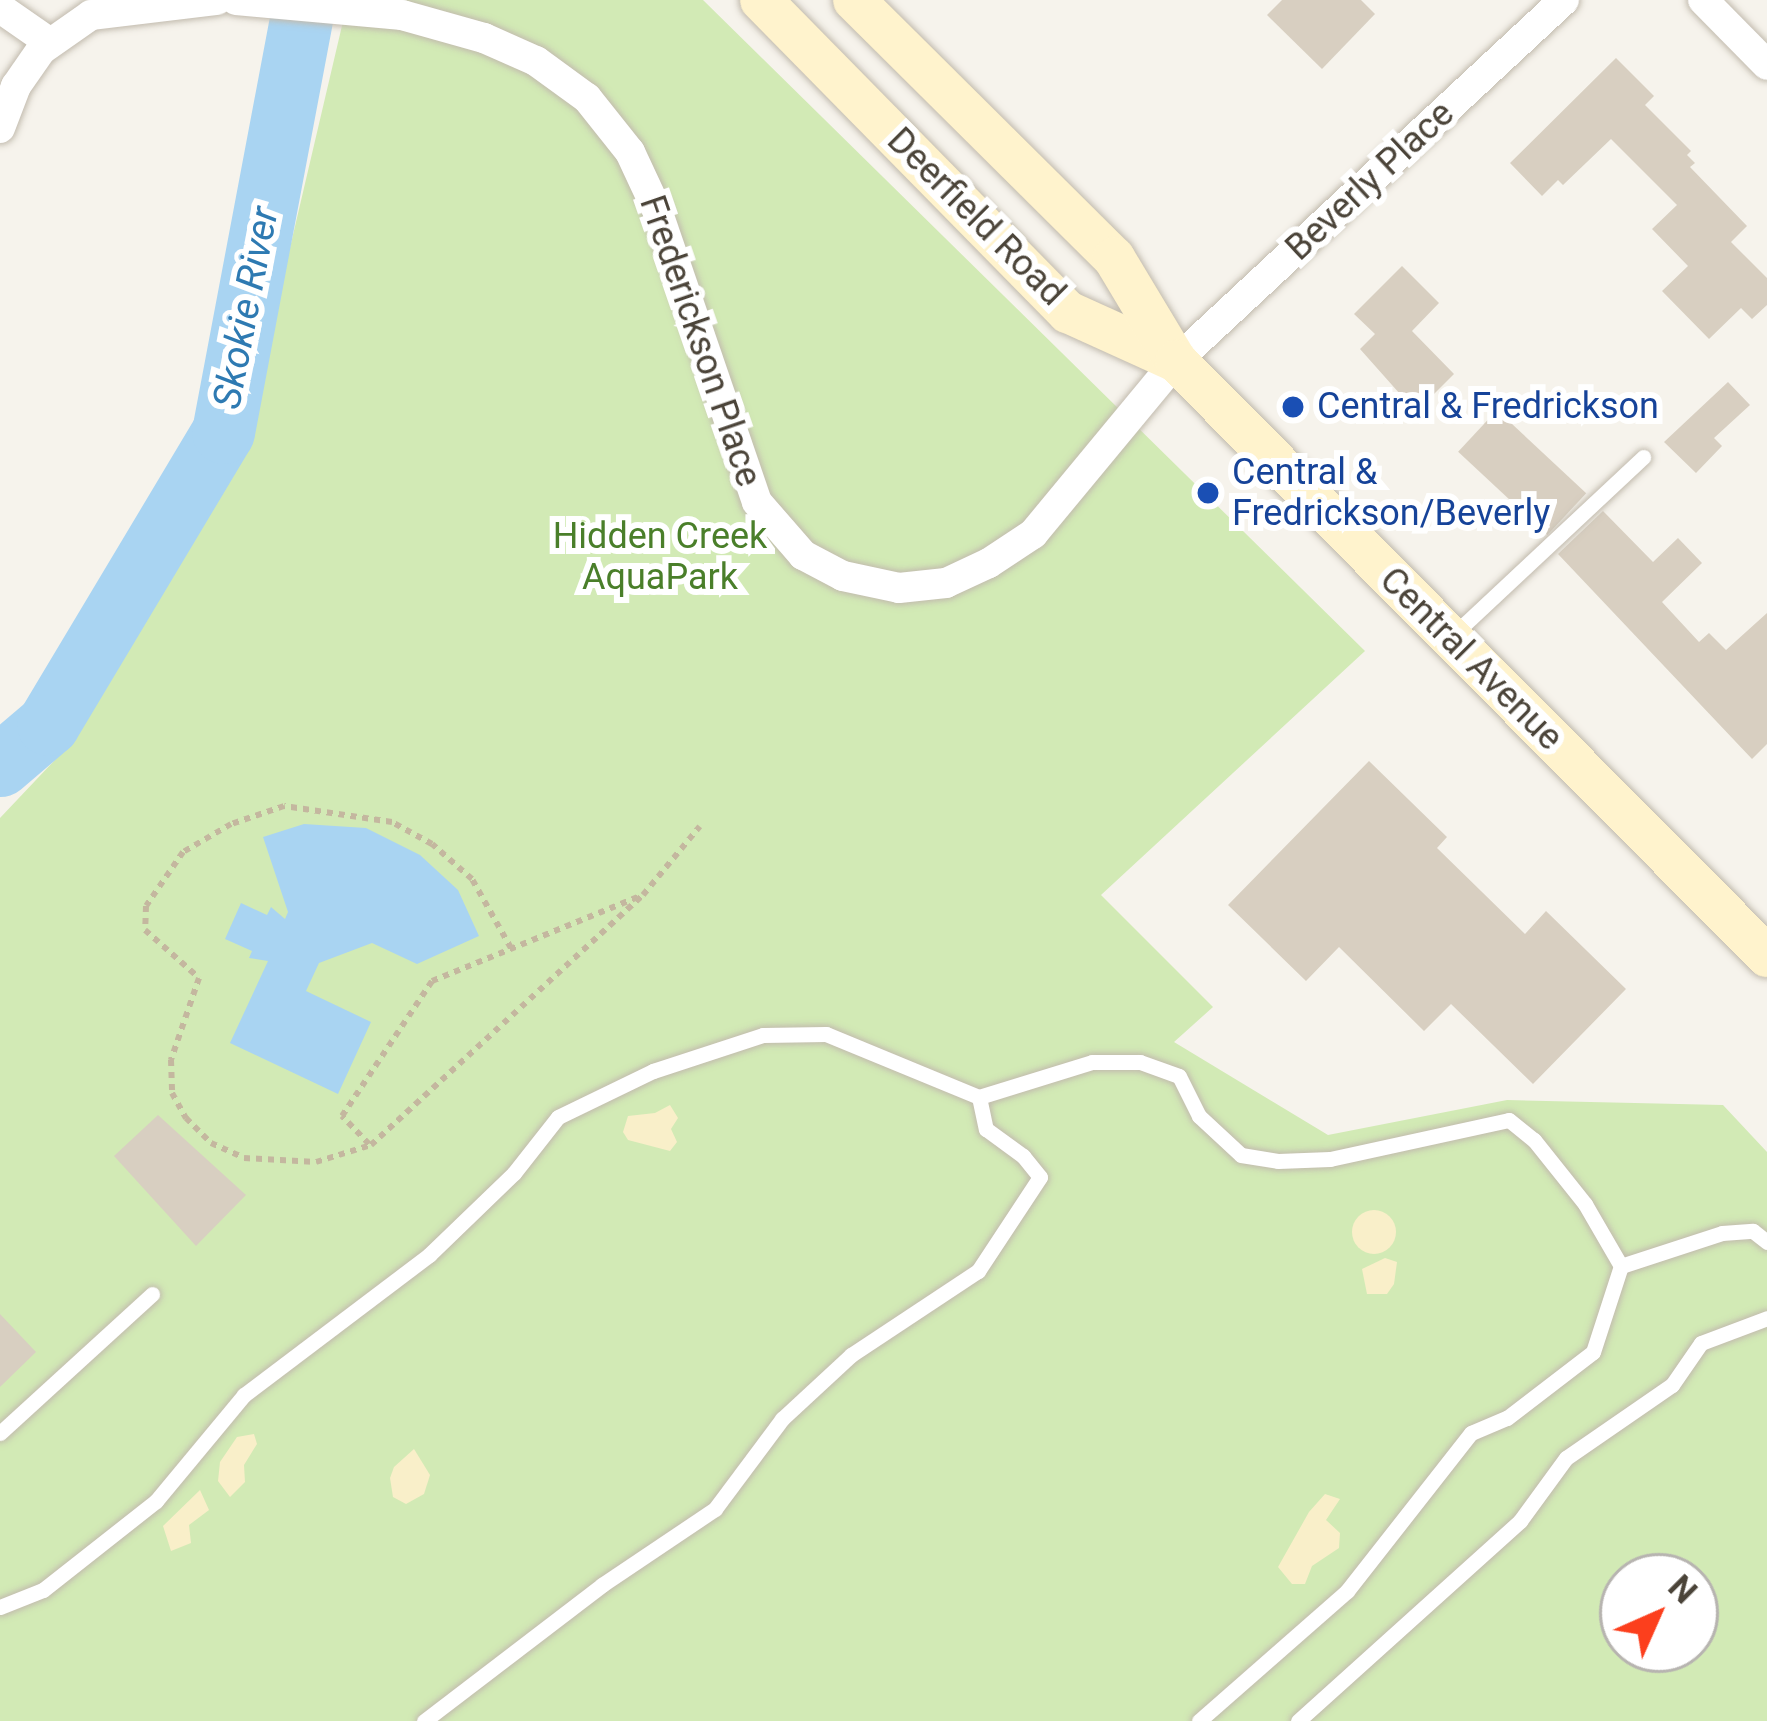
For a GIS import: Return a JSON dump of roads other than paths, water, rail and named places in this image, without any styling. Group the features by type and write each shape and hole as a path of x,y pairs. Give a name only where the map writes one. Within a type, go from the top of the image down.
{"main road":[{"name":"Deerfield Road","path":"761,0 1068,312 1177,361"},
{"name":"Deerfield Road","path":"854,0 1114,258 1177,361"},
{"name":"Central Avenue","path":"1177,361 1767,956"}],"street":[{"path":"0,128 16,86 49,42 91,16 217,0"},
{"name":"Frederickson Place","path":"236,0 402,15 484,38 536,61 587,98 616,134 657,210 757,502 803,555 843,576 898,588 946,583 989,563 1033,534 1177,361"},
{"name":"Beverly Place","path":"1177,361 1564,0"},
{"path":"1703,0 1767,65"},
{"path":"0,8 49,42"}],"lane":[{"path":"1450,638 1643,457"},
{"path":"0,1607 43,1590 156,1502 244,1395 428,1255 514,1173 558,1117 653,1071 763,1035 826,1034 979,1097 1092,1063 1140,1063 1179,1076 1199,1116 1241,1155 1278,1161 1330,1159 1509,1120 1534,1140 1585,1204 1621,1266 1593,1352 1507,1418 1471,1433 1347,1591 1199,1721"},
{"path":"424,1721 602,1586 716,1509 782,1419 851,1355 978,1271 1040,1178 1023,1156 986,1129 979,1097"},
{"path":"1621,1266 1722,1232 1753,1231 1767,1242"},
{"path":"0,1433 152,1294"},
{"path":"1298,1721 1520,1521 1566,1458 1672,1385 1701,1343 1767,1318"}],"water":[{"path":"304,824 366,828 420,855 458,890 479,936 417,964 372,943 319,963 306,991 371,1022 338,1094 230,1043 268,961 249,958 252,951 225,939 241,903 267,915 271,907 285,919 288,912 263,837"}],"waterway":[{"name":"Skokie River","path":"0,765 48,724 223,432 305,0"}],"place":[{"name":"Central & Fredrickson","path":"1293,407"},
{"name":"Central & Fredrickson/Beverly","path":"1208,493"}],"park label":[{"name":"Hidden Creek AquaPark","path":"660,556"}]}
